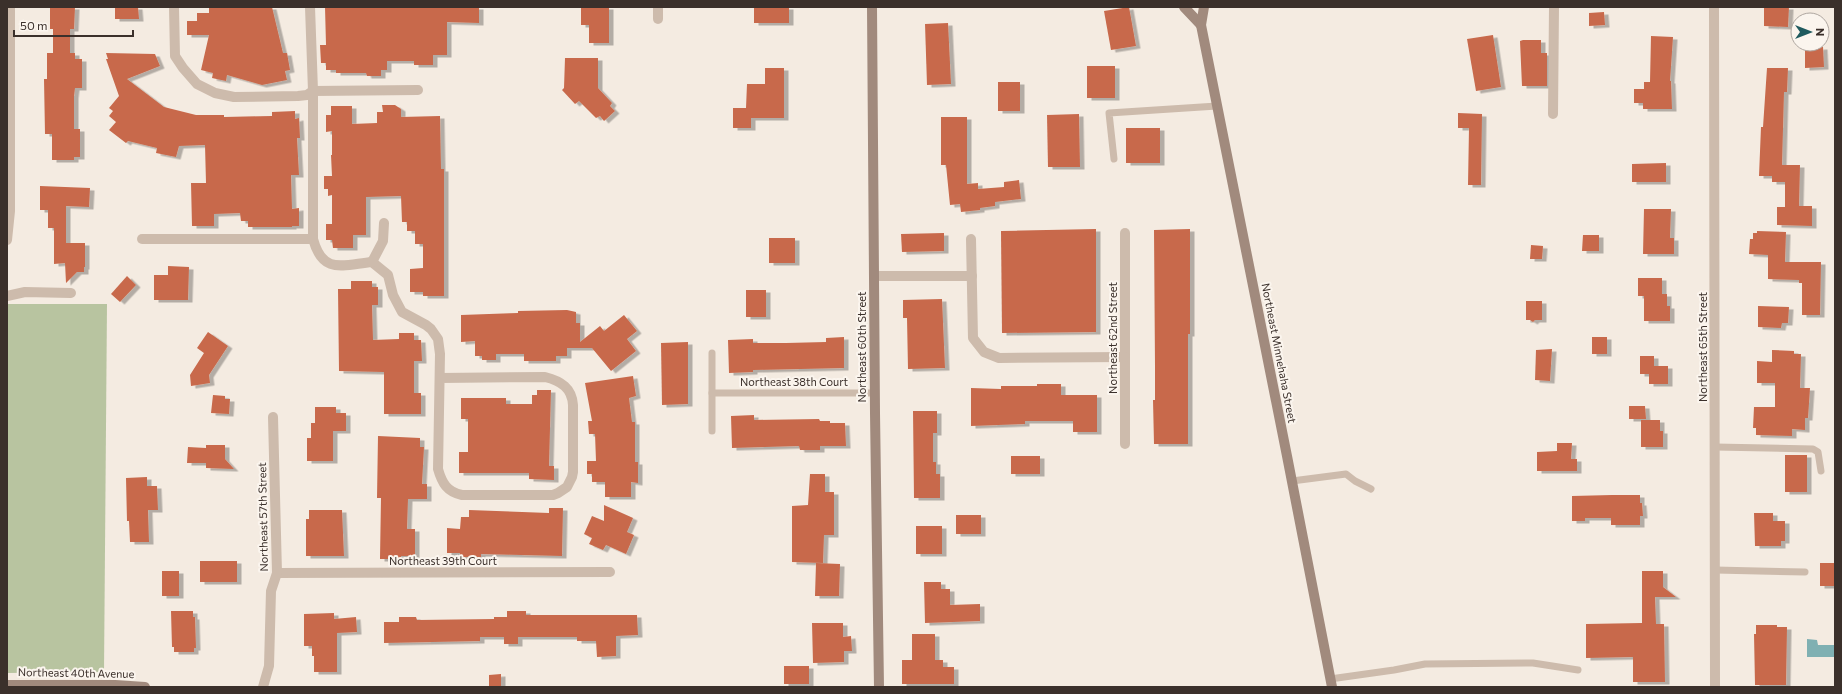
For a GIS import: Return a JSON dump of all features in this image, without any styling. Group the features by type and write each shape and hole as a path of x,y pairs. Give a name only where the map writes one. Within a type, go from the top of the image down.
{"street":[{"path":"7,240 10,211 10,7"},
{"path":"174,7 175,56 183,68 198,84 215,93 234,97 298,96 307,95 313,91 418,90"},
{"path":"310,7 313,91 313,239 319,256 330,264 338,266 372,262 388,275 394,295 402,312 426,325 436,335 440,354 438,469 441,480 447,488 455,494 462,495 544,495 558,493 567,487 573,472 573,405 571,395 565,386 560,382 545,377 440,378"},
{"path":"658,7 658,19"},
{"name":"Northeast 60th Street","path":"872,7 879,687"},
{"path":"1184,7 1200,24"},
{"name":"Northeast Minnehaha Street","path":"1204,7 1200,24 1331,683"},
{"path":"1553,114 1554,7"},
{"name":"Northeast 65th Street","path":"1714,7 1715,687"},
{"path":"372,262 383,241 384,223"},
{"name":"Northeast 62nd Street","path":"1125,233 1126,444"},
{"path":"142,239 313,239"},
{"path":"972,239 973,338 984,352 999,358 1125,357"},
{"path":"874,276 972,276"},
{"path":"7,296 25,292 71,293"},
{"name":"Northeast 57th Street","path":"263,687 268,666 271,591 278,573 273,417"},
{"name":"Northeast 39th Court","path":"278,573 610,572"},
{"name":"Northeast 40th Avenue","path":"7,685 115,685 145,687"}],"lane":[{"path":"1114,159 1109,113 1217,106"},
{"path":"712,353 712,431"},
{"name":"Northeast 38th Court","path":"712,393 875,393"},
{"path":"1715,447 1813,449 1818,452 1821,471"},
{"path":"1292,481 1346,474 1354,481 1371,488"},
{"path":"1715,570 1805,572"},
{"path":"1331,683 1424,664 1533,663 1578,670"}],"green space":[{"path":"7,304 107,304 104,672 7,673"}],"water":[{"path":"1807,639 1817,640 1818,645 1835,645 1835,657 1807,657"}],"building":[{"path":"50,7 75,7 74,29 70,29 70,53 75,53 75,59 82,59 82,88 75,88 74,96 74,129 80,129 80,157 74,157 74,160 52,160 52,134 45,134 44,79 47,79 47,53 53,53 53,29 50,29"},
{"path":"115,7 138,7 139,19 115,19"},
{"path":"209,7 272,7 283,53 287,53 290,70 285,71 287,80 262,85 227,75 226,81 212,78 213,73 201,70 209,35 187,35 187,21 197,21 197,13 209,13"},
{"path":"325,7 479,7 479,23 447,22 447,55 433,55 433,65 414,65 414,61 387,61 387,70 381,70 381,76 367,76 366,73 336,73 336,70 326,70 326,63 321,63 320,45 326,45"},
{"path":"581,7 609,7 609,43 589,43 589,25 581,25"},
{"path":"754,7 789,7 789,23 754,23"},
{"path":"1129,7 1136,46 1111,50 1104,11"},
{"path":"1764,7 1789,7 1788,27 1764,26"},
{"path":"1604,12 1605,25 1589,26 1589,13"},
{"path":"948,23 951,84 927,85 925,24"},
{"path":"1493,35 1501,87 1476,91 1467,39"},
{"path":"1651,36 1673,37 1670,81 1672,109 1643,109 1643,103 1634,103 1634,89 1644,89 1644,82 1650,82"},
{"path":"1541,40 1541,53 1547,53 1547,86 1522,86 1520,41"},
{"path":"1805,52 1823,52 1824,67 1805,68"},
{"path":"106,53 155,54 160,66 127,79 164,107 196,115 224,115 224,117 272,116 272,112 295,111 295,119 299,118 300,138 297,138 299,175 291,175 292,209 299,208 299,226 248,227 248,221 241,221 240,213 214,214 214,226 192,226 191,183 206,183 205,145 179,146 176,157 156,153 157,148 128,141 126,143 109,130 116,122 109,116 113,111 109,108 119,96 106,59 108,59"},
{"path":"565,58 598,58 598,88 612,103 610,106 615,111 604,121 600,116 596,118 579,101 575,104 562,90 564,88"},
{"path":"1087,66 1115,66 1115,98 1087,98"},
{"path":"765,68 784,68 784,118 751,118 751,128 733,128 733,108 746,108 747,84 765,84"},
{"path":"1767,68 1788,68 1787,92 1784,92 1782,165 1800,165 1799,206 1812,206 1812,226 1777,225 1777,207 1785,207 1785,182 1772,182 1772,176 1759,176 1761,127 1763,127"},
{"path":"998,82 1020,82 1020,111 998,111"},
{"path":"382,105 395,105 401,109 401,117 440,116 441,169 444,169 444,296 423,296 423,292 410,292 410,269 423,268 423,244 415,244 415,231 407,231 407,222 402,222 401,196 366,197 366,235 353,235 353,248 333,248 332,240 326,240 326,224 332,224 332,195 328,196 328,189 324,189 324,176 332,176 332,131 326,132 326,115 331,115 331,106 352,106 352,124 377,123 377,112 383,112"},
{"path":"1458,113 1482,114 1481,185 1468,185 1469,128 1458,128"},
{"path":"1079,114 1080,167 1048,167 1047,115"},
{"path":"941,117 967,117 967,184 978,183 978,189 1004,187 1004,182 1019,180 1021,199 995,202 995,206 980,208 980,210 961,212 960,204 950,205 946,165 941,165"},
{"path":"1126,128 1160,128 1160,163 1126,163"},
{"path":"1666,163 1666,182 1632,182 1632,164"},
{"path":"40,186 90,188 89,207 66,206 66,243 85,243 85,267 84,272 77,272 66,283 65,263 54,264 54,228 48,228 48,210 40,210"},
{"path":"1644,209 1671,209 1670,238 1674,238 1674,254 1643,254"},
{"path":"1096,229 1096,332 1002,333 1001,231"},
{"path":"1190,229 1188,444 1154,444 1154,230"},
{"path":"1757,231 1786,232 1785,262 1821,262 1820,315 1802,315 1802,283 1799,283 1799,280 1768,279 1768,255 1749,254 1750,239 1753,239 1753,233 1757,233"},
{"path":"944,233 944,251 902,252 901,234"},
{"path":"1583,235 1599,235 1599,251 1582,251"},
{"path":"769,238 795,238 795,263 769,263"},
{"path":"1531,245 1543,246 1542,259 1530,259"},
{"path":"168,266 189,267 188,300 154,300 154,275 168,275"},
{"path":"127,276 136,285 120,302 111,294"},
{"path":"1638,278 1662,278 1662,294 1667,294 1667,306 1670,306 1670,321 1644,321 1644,296 1638,296"},
{"path":"351,281 372,281 372,287 378,287 378,305 372,305 373,340 399,339 399,333 414,333 414,340 421,340 422,361 414,361 414,393 421,393 421,414 384,414 384,372 339,371 338,289 351,289"},
{"path":"746,290 766,290 766,317 746,317"},
{"path":"942,299 945,368 908,369 907,318 903,318 903,300"},
{"path":"1526,301 1542,301 1542,320 1535,320 1533,322 1526,320"},
{"path":"1758,306 1789,307 1788,323 1782,323 1781,328 1758,327"},
{"path":"567,310 576,312 576,323 580,323 580,342 600,326 604,331 624,315 637,331 627,339 636,351 611,371 592,348 567,348 567,356 556,356 556,361 524,361 524,354 496,354 496,360 482,360 482,356 475,356 475,341 461,342 461,315 518,313 518,311"},
{"path":"208,332 228,346 209,375 210,383 191,386 190,375 204,353 197,348"},
{"path":"844,337 844,368 753,370 753,372 729,373 728,340 753,339 753,343 826,342 826,338"},
{"path":"1592,337 1607,337 1607,354 1592,354"},
{"path":"688,342 688,404 662,405 661,343"},
{"path":"1552,349 1550,381 1535,380 1536,350"},
{"path":"1772,350 1794,351 1794,354 1801,354 1800,388 1810,388 1808,418 1805,418 1805,430 1792,429 1792,436 1756,435 1756,428 1753,428 1754,407 1775,407 1775,383 1757,383 1757,361 1772,362"},
{"path":"1640,356 1654,356 1654,366 1668,366 1668,384 1649,384 1649,374 1640,374"},
{"path":"633,376 636,396 629,398 632,422 635,422 635,462 638,462 638,483 631,482 631,497 605,497 605,482 592,482 592,474 587,474 587,461 596,461 595,434 589,434 588,421 592,421 585,383"},
{"path":"1037,384 1061,384 1061,395 1097,395 1097,432 1073,432 1073,421 1025,421 1025,424 971,426 971,388 1001,389 1001,386 1037,386"},
{"path":"537,390 551,390 549,466 554,466 554,480 529,479 529,473 459,473 459,452 468,452 468,419 461,419 461,398 506,398 506,404 532,404 532,395 537,395"},
{"path":"213,395 225,396 225,399 230,399 229,414 211,413"},
{"path":"1629,406 1645,406 1646,419 1629,419"},
{"path":"315,407 336,407 336,413 346,413 346,431 333,431 333,461 307,461 307,438 311,438 311,423 315,423"},
{"path":"913,411 937,411 937,433 933,433 933,462 936,462 936,474 940,474 940,498 914,498"},
{"path":"754,415 754,420 819,419 820,421 830,421 830,423 845,423 846,446 820,446 820,450 800,450 799,446 732,448 731,416"},
{"path":"1641,420 1660,420 1660,431 1663,431 1663,447 1641,447"},
{"path":"378,436 420,438 420,447 424,447 422,484 427,484 427,499 408,499 407,529 415,529 415,556 401,556 401,559 380,559 381,498 377,498"},
{"path":"1557,443 1572,443 1571,459 1577,459 1577,471 1537,471 1537,452 1557,451"},
{"path":"206,445 225,445 225,459 234,469 206,468 206,463 187,463 188,447 206,448"},
{"path":"1785,455 1807,455 1807,492 1785,492"},
{"path":"1011,456 1040,456 1040,474 1011,474"},
{"path":"810,474 825,474 825,492 834,492 834,535 824,535 823,563 792,562 792,506 808,505"},
{"path":"147,477 147,486 157,486 158,510 148,510 149,542 130,542 129,521 127,521 126,478"},
{"path":"1640,495 1643,516 1640,516 1640,525 1611,525 1611,518 1585,518 1585,521 1572,521 1572,496"},
{"path":"604,505 633,518 627,532 634,535 626,554 606,545 603,550 589,544 592,538 584,534 592,516 604,521"},
{"path":"549,508 563,508 562,556 481,554 481,557 460,557 460,553 447,553 447,528 460,529 461,517 469,517 469,510 549,513"},
{"path":"309,510 342,510 344,556 306,556 306,519 309,519"},
{"path":"1754,513 1773,513 1773,521 1785,521 1785,541 1781,541 1781,546 1755,546"},
{"path":"956,515 981,515 981,534 956,534"},
{"path":"916,526 942,526 942,554 916,554"},
{"path":"200,561 237,561 237,582 200,582"},
{"path":"816,563 840,564 839,596 815,596"},
{"path":"1820,563 1835,563 1835,586 1820,586"},
{"path":"162,571 179,571 179,596 162,596"},
{"path":"1642,571 1663,571 1663,587 1676,597 1655,597 1656,624 1664,624 1665,682 1633,682 1633,657 1586,658 1586,624 1642,623"},
{"path":"924,582 941,582 941,589 950,589 950,605 980,604 980,621 925,623"},
{"path":"171,611 193,611 193,617 195,617 196,648 194,648 194,652 174,652 174,647 172,647"},
{"path":"507,611 526,611 526,615 637,615 638,635 616,636 616,656 597,657 596,641 577,641 577,637 518,637 518,644 504,644 504,637 480,637 480,641 384,643 384,622 399,622 399,617 416,617 417,620 494,619 494,617 507,617"},
{"path":"334,613 334,619 356,617 357,632 337,633 337,672 314,672 314,656 312,656 312,646 304,646 304,614"},
{"path":"812,623 843,623 843,637 851,636 852,651 844,651 844,662 813,663"},
{"path":"1756,625 1777,625 1777,627 1787,627 1786,685 1755,685 1754,634 1756,634"},
{"path":"912,634 935,634 935,660 943,660 943,667 954,667 954,684 902,684 902,660 912,660"},
{"path":"784,666 809,666 809,684 784,684"},
{"path":"501,674 501,687 489,687 489,675"}]}
